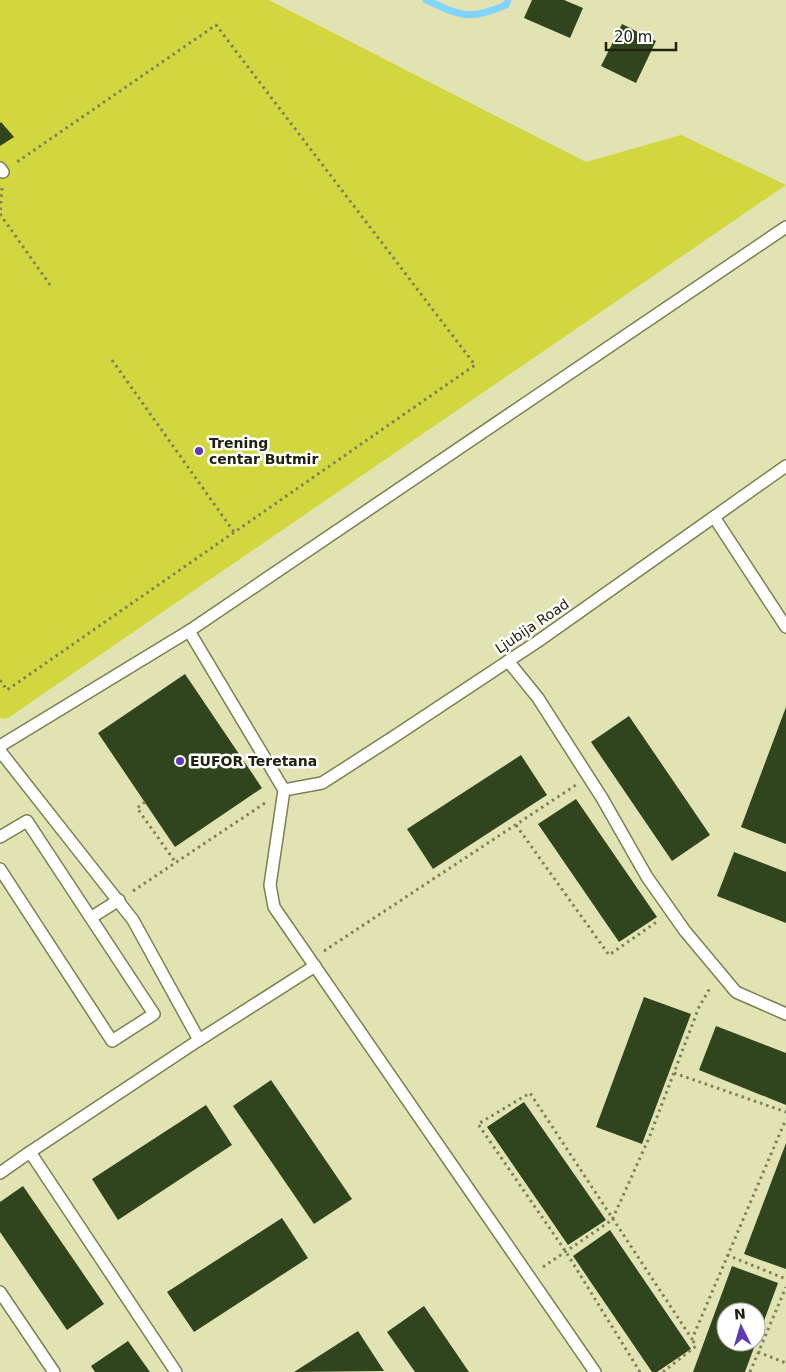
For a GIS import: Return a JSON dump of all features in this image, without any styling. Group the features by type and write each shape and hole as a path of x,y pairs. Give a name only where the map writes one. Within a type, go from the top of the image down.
{"lane":[{"path":"0,746 189,631 786,226"},
{"name":"Ljubija Road","path":"284,790 322,783 508,661 786,466"},
{"path":"714,517 786,627"},
{"path":"189,631 284,790 270,885 274,907 595,1372"},
{"path":"508,661 538,698 589,777 647,878 671,912 736,992 786,1014"},
{"path":"0,751 133,920 199,1040"},
{"path":"0,837 27,821 92,917 154,1014 112,1041 0,868"},
{"path":"92,917 119,900"},
{"path":"0,1173 313,963"},
{"path":"30,1152 176,1372"},
{"path":"0,1292 54,1372"}],"path":[{"path":"0,680 7,690 475,365 216,25 1,170 0,214 50,286"},
{"path":"112,360 234,532"},
{"path":"313,963 589,777"},
{"path":"119,900 284,790"},
{"path":"145,802 137,808 176,863"},
{"path":"516,825 610,956 671,912"},
{"path":"528,1276 612,1220 699,1007 719,972"},
{"path":"674,1072 786,1112"},
{"path":"640,1372 566,1252 478,1124 530,1093 696,1346 663,1372"},
{"path":"692,1338 786,1119"},
{"path":"727,1255 786,1279"},
{"path":"766,1333 786,1287"},
{"path":"750,1372 758,1352 786,1363"}],"shaded area":[{"name":"Trening centar Butmir","path":"0,0 269,0 586,162 681,135 786,185 8,718 3,719 0,718"}],"building":[{"path":"532,0 564,0 583,8 570,38 524,18"},
{"path":"622,24 656,41 636,83 601,66"},
{"path":"0,123 14,137 0,146"},
{"name":"EUFOR Teretana","path":"185,674 262,788 175,847 98,733"},
{"path":"786,707 786,844 741,827"},
{"path":"629,716 710,835 672,861 591,742"},
{"path":"521,755 547,795 433,869 407,829"},
{"path":"576,799 657,917 619,942 538,824"},
{"path":"734,852 786,872 786,923 717,896"},
{"path":"644,997 691,1014 642,1144 596,1127"},
{"path":"716,1026 786,1053 786,1105 699,1070"},
{"path":"271,1080 352,1199 314,1224 233,1106"},
{"path":"524,1102 606,1220 568,1245 487,1127"},
{"path":"206,1105 232,1145 118,1220 92,1179"},
{"path":"786,1143 786,1269 744,1254"},
{"path":"23,1186 104,1304 67,1330 0,1232 0,1202"},
{"path":"282,1218 308,1258 194,1332 167,1292"},
{"path":"610,1230 691,1349 657,1372 652,1372 573,1256"},
{"path":"732,1266 778,1283 766,1315 766,1302 719,1302"},
{"path":"424,1306 469,1372 415,1372 387,1332"},
{"path":"716,1309 716,1352 752,1352 745,1372 693,1372"},
{"path":"358,1331 384,1371 294,1372"},
{"path":"128,1341 150,1372 95,1372 91,1366"}],"waterway":[{"path":"426,0 465,15 493,10 506,5 508,0"}],"place":[{"name":"Trening centar Butmir","path":"199,451"},
{"name":"EUFOR Teretana","path":"180,761"}]}
